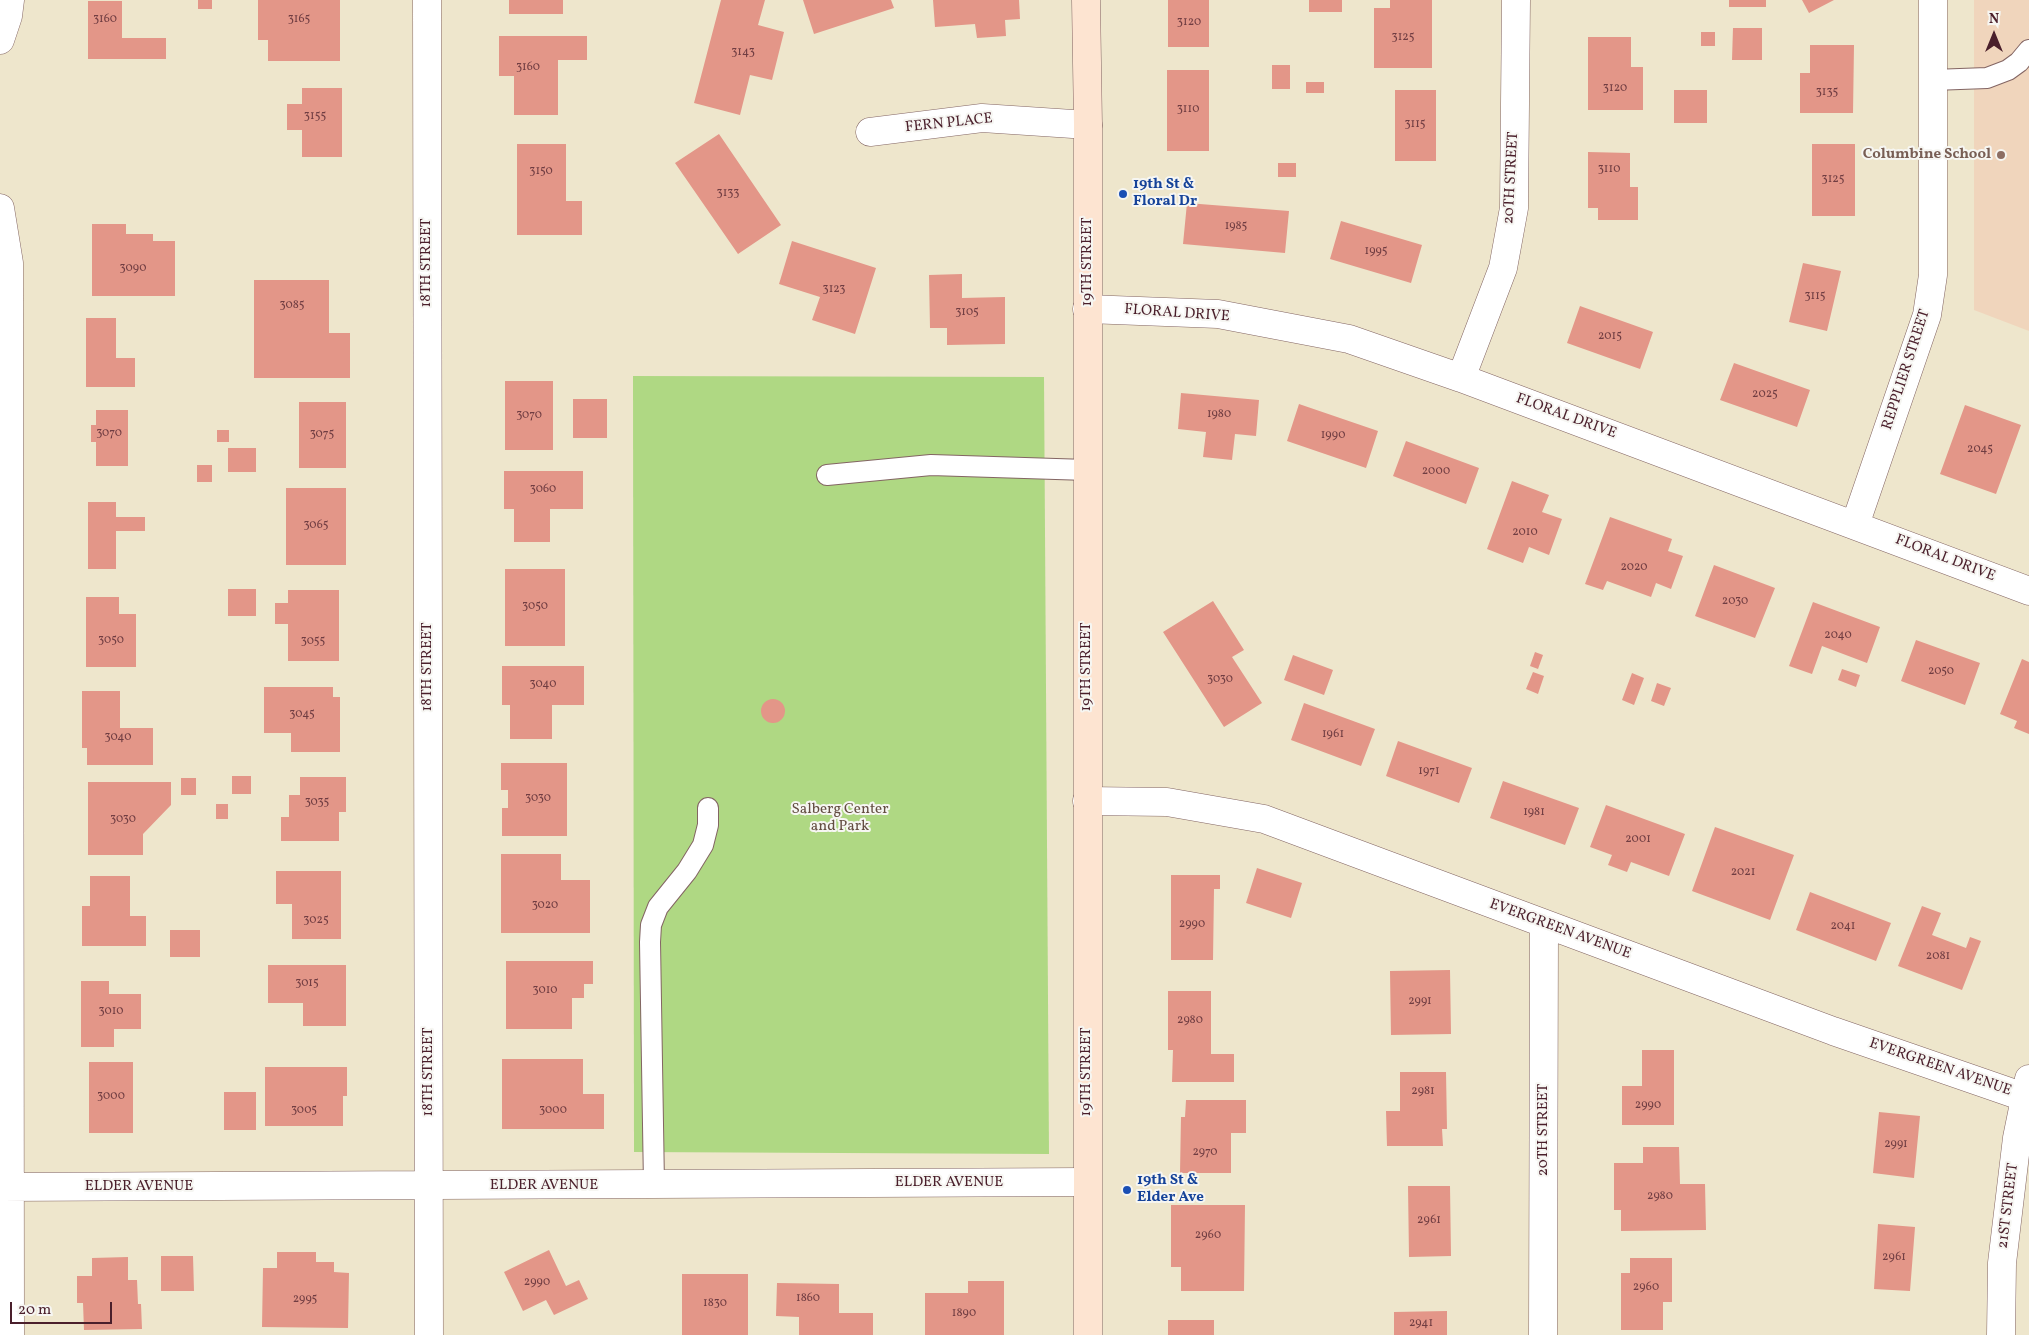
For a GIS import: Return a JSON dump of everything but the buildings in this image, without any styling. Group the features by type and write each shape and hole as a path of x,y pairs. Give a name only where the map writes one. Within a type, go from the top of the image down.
{"street":[{"path":"0,40 8,16 10,0"},
{"name":"18TH STREET","path":"427,0 430,1335"},
{"name":"19TH STREET","path":"1086,0 1088,124 1088,1335"},
{"name":"20TH STREET","path":"1462,378 1503,268 1514,208 1516,0"},
{"name":"REPPLIER STREET","path":"1855,525 1927,315 1933,275 1933,0"},
{"name":"FERN PLACE","path":"870,132 982,118 1088,124"},
{"path":"0,208 9,263 5,1187 10,1335"},
{"name":"FLORAL DRIVE","path":"1087,309 1218,314 1349,339 1462,378 2029,591"},
{"name":"EVERGREEN AVENUE","path":"1087,800 1167,802 1264,819 1834,1031 2027,1088"},
{"name":"20TH STREET","path":"1543,1335 1544,924"},
{"name":"21ST STREET","path":"2001,1335 2002,1264 2017,1138 2027,1088"},
{"name":"ELDER AVENUE","path":"5,1187 1087,1182"}],"lane":[{"path":"1933,80 1987,78 2008,70 2019,62 2029,50"},
{"path":"827,475 931,464 1087,470"},
{"path":"654,1185 651,925 658,907 687,871 703,845 708,826 708,808"}],"shaded area":[{"name":"Columbine School","path":"1974,0 2029,0 2029,331 1974,310"}],"green space":[{"name":"Salberg Center and Park","path":"633,376 1044,377 1049,1154 634,1152"}],"place":[{"name":"Columbine School","path":"2001,155"},
{"name":"19th St & Floral Dr","path":"1123,194"},
{"name":"19th St & Elder Ave","path":"1127,1190"}]}
